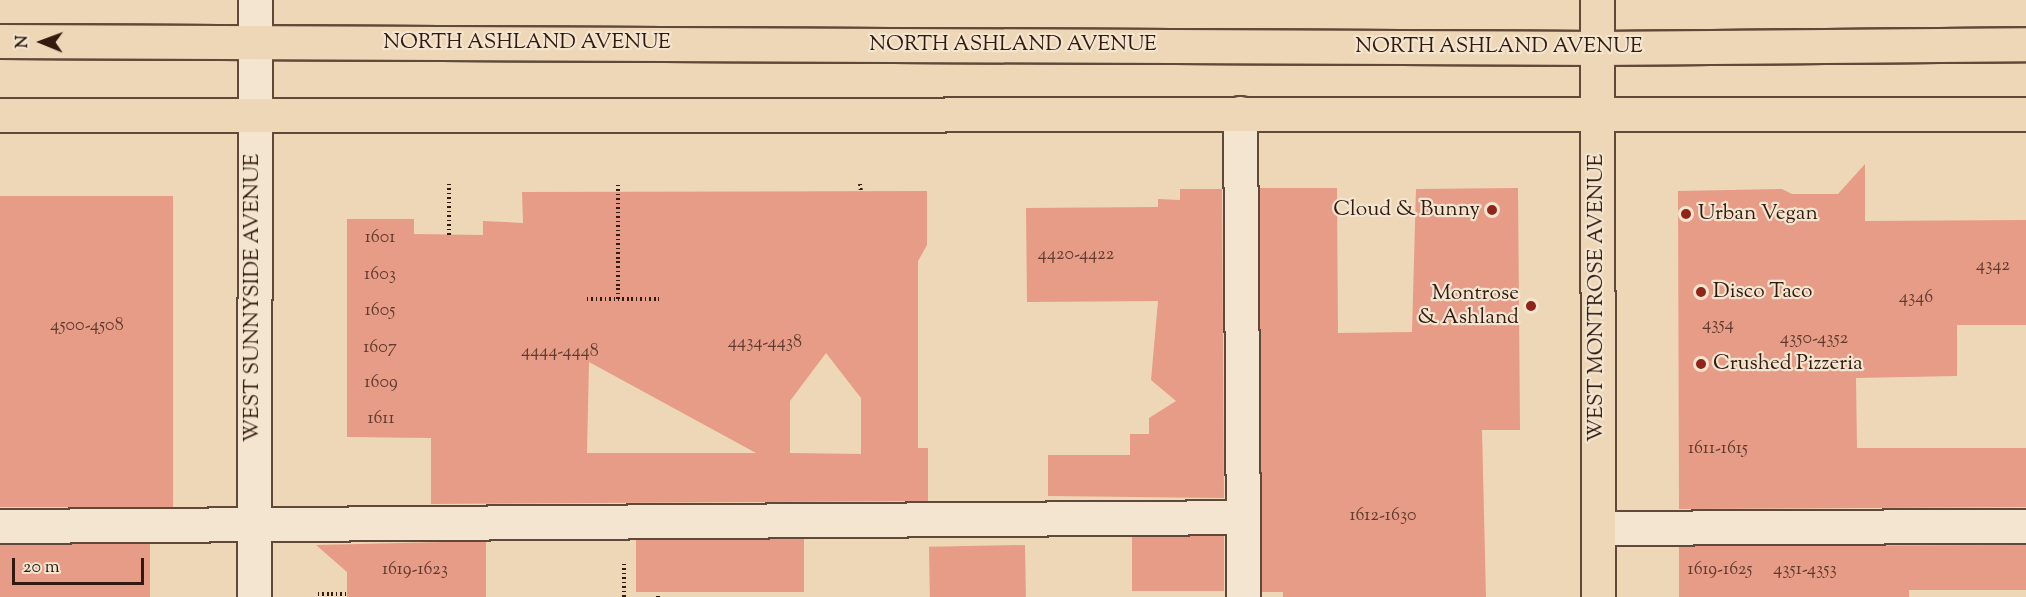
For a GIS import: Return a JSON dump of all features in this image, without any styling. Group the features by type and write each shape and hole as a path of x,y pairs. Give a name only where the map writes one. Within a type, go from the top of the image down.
{"main road":[{"name":"WEST MONTROSE AVENUE","path":"1597,0 1598,597"},
{"name":"NORTH ASHLAND AVENUE","path":"0,41 1597,48 2026,44"},
{"path":"0,115 1597,112 2026,114"}],"street":[{"name":"WEST SUNNYSIDE AVENUE","path":"254,597 253,115 255,0"},
{"path":"1240,113 1243,597"},
{"path":"0,526 1243,517"},
{"path":"1598,528 2026,526"}],"path":[{"path":"449,183 449,235"},
{"path":"618,183 618,299"},
{"path":"860,183 861,192"},
{"path":"587,299 659,299"},
{"path":"318,594 347,594"}],"building":[{"path":"1865,164 1865,221 2026,220 2026,325 1957,325 1957,376 1856,378 1857,448 2026,448 2026,507 1679,509 1678,191 1782,189 1792,194 1838,194"},
{"path":"1259,188 1337,188 1338,333 1412,332 1416,189 1518,188 1520,430 1482,430 1486,597 1283,597 1283,592 1262,592"},
{"path":"1180,189 1222,189 1224,498 1048,496 1048,455 1130,455 1130,434 1149,434 1149,418 1176,401 1151,380 1158,301 1027,302 1026,208 1158,207 1158,199 1180,200"},
{"path":"927,191 927,245 918,261 918,448 928,448 928,501 431,504 431,438 347,437 347,219 414,219 414,234 483,235 483,221 523,223 522,192","holes":["826,353 861,398 861,454 790,453 790,401","589,362 756,453 587,453"]},
{"path":"0,196 173,196 173,507 0,507"},
{"path":"1132,536 1224,536 1224,591 1132,591"},
{"path":"636,539 804,539 804,592 636,592"},
{"path":"486,541 486,597 347,597 347,572 316,545"},
{"path":"0,544 150,544 150,597 0,597"},
{"path":"1025,545 1026,597 930,597 929,547"},
{"path":"2026,545 2026,590 1909,590 1909,597 1679,597 1679,546"}],"place":[{"name":"Cloud & Bunny","path":"1492,210"},
{"name":"Urban Vegan","path":"1686,214"},
{"name":"Disco Taco","path":"1701,292"},
{"name":"Montrose & Ashland","path":"1531,306"},
{"name":"Crushed Pizzeria","path":"1701,364"}]}
